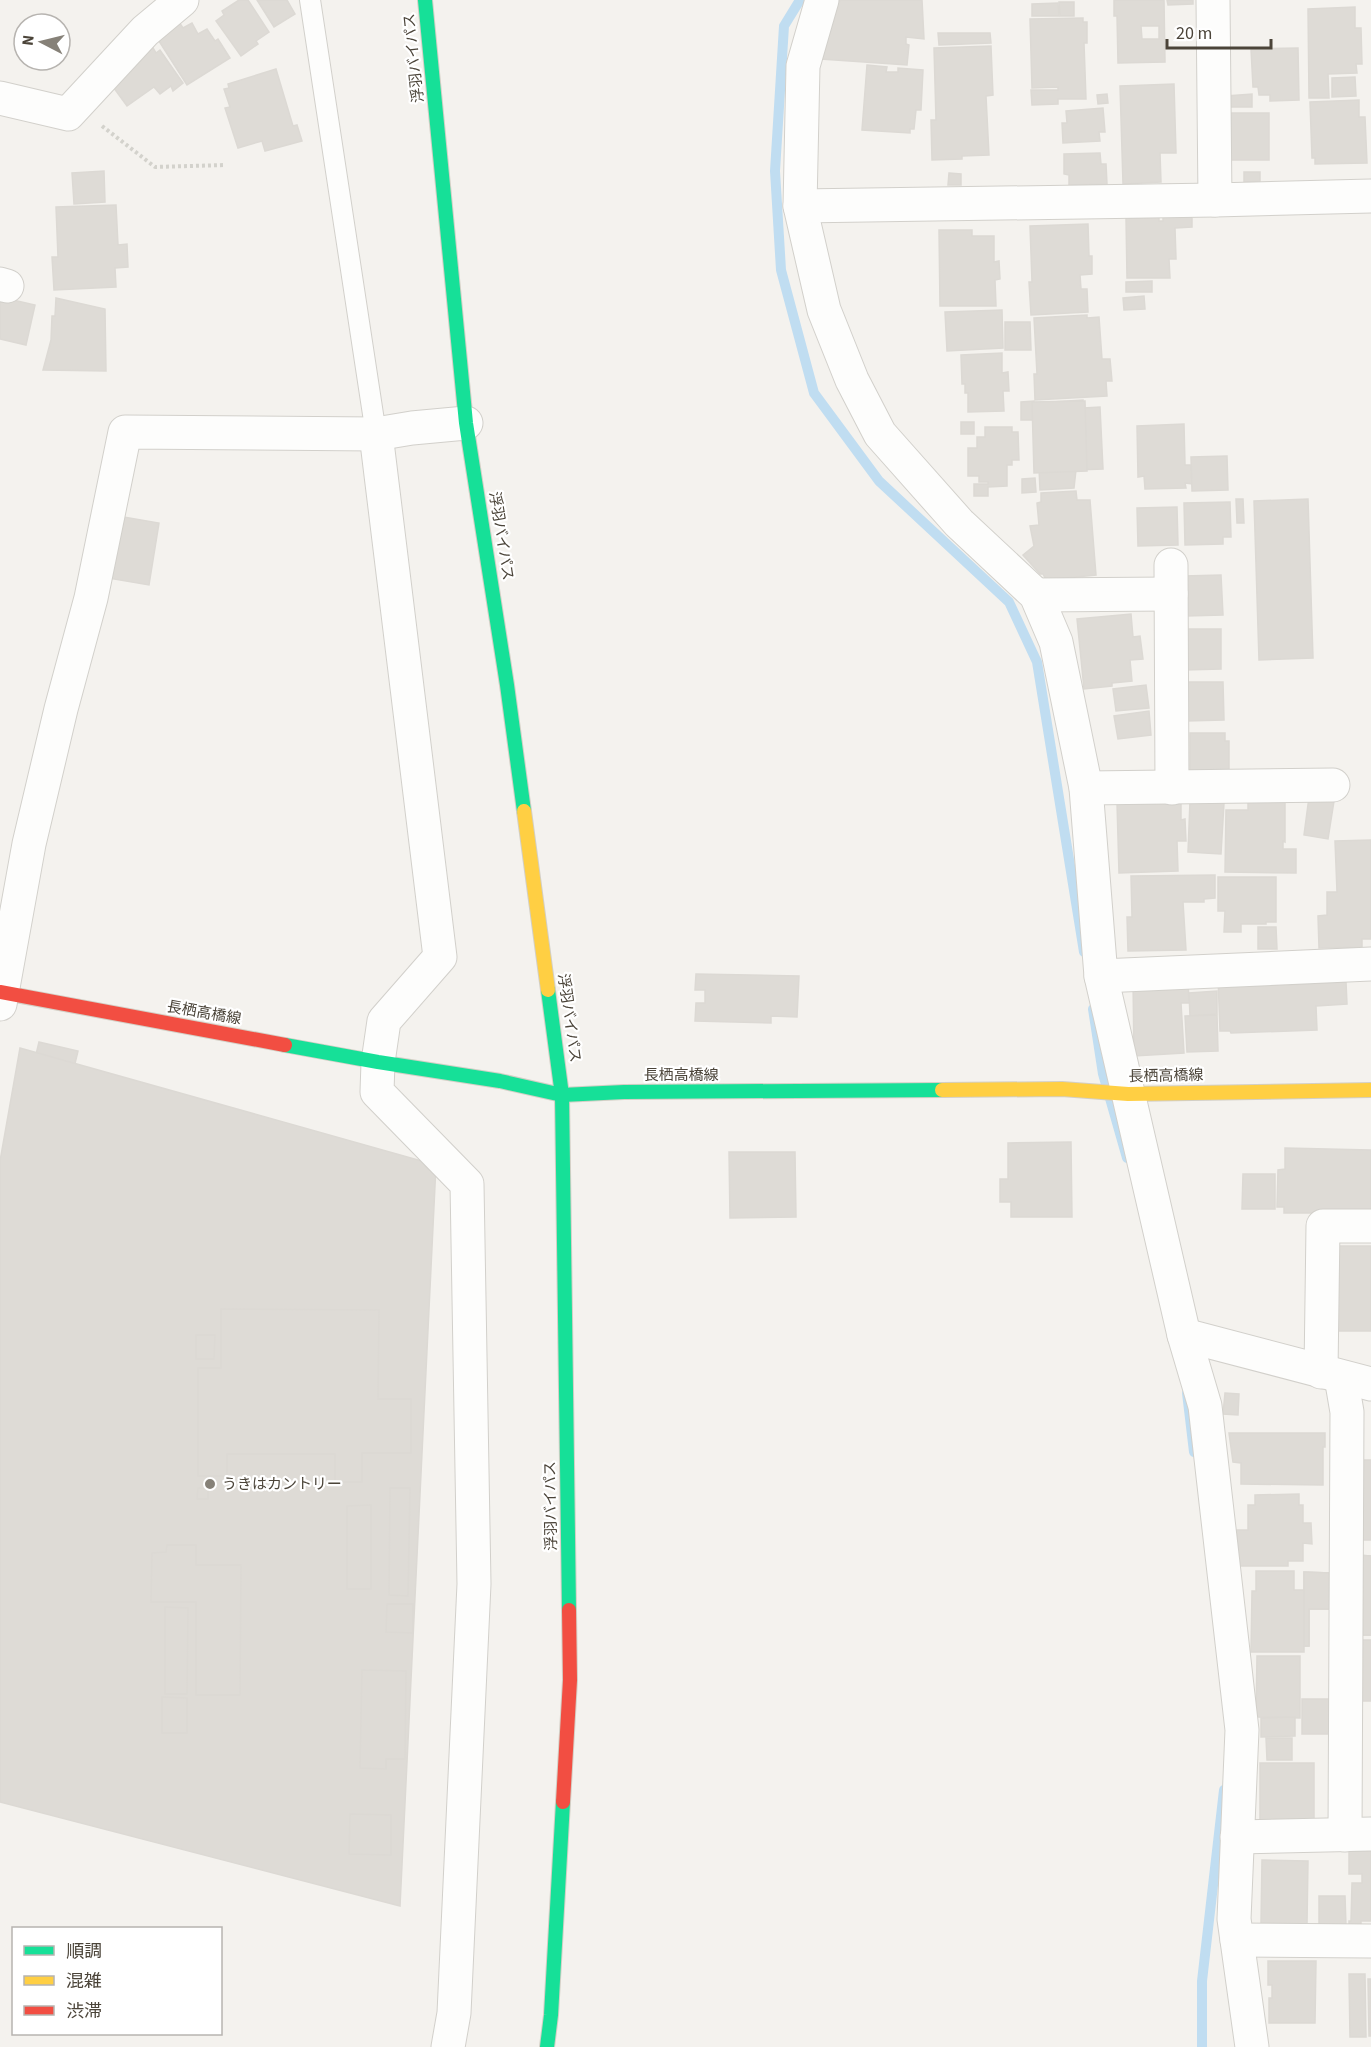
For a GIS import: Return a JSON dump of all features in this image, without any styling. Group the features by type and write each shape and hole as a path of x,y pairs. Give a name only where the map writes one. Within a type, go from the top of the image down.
{"main road":[{"name":"浮羽バイパス","path":"425,0 466,423 507,685 562,1095 570,1680 551,2015 547,2047"},
{"name":"長栖高橋線","path":"1,996 500,1081 562,1095 624,1092 1062,1089 1128,1094 1371,1090"}],"street":[{"path":"0,98 68,114 145,31 182,0"},
{"path":"822,0 803,66 800,206 824,310 852,380 880,434 959,523 1036,595 1056,642 1086,788 1101,976 1184,1335 1205,1406 1242,1730 1234,1919 1252,2047"},
{"path":"1213,0 1215,200"},
{"path":"800,206 1371,196"},
{"path":"1,996 29,844 61,709 91,598 125,432 376,434 466,423"},
{"path":"376,434 440,957 384,1021 376,1092 467,1184 474,1584 454,2013 448,2047"},
{"path":"1036,595 1171,579 1172,788"},
{"path":"1086,788 1333,785"},
{"path":"1101,976 1371,963"},
{"path":"1237,1837 1358,1835 1347,1412 1323,1226 1371,1226"},
{"path":"1184,1335 1344,1378"},
{"path":"1237,1940 1371,1941"}],"lane":[{"path":"310,0 376,434"}],"path":[{"path":"68,114 105,127 155,167 225,165"}],"building":[{"path":"239,0 248,0 269,32 256,41 258,44 241,56 216,21 224,15 222,11"},
{"path":"257,0 287,0 295,14 274,27"},
{"path":"840,0 922,0 924,39 906,37 906,44 909,45 907,65 821,59 833,11"},
{"path":"1114,0 1164,0 1165,62 1118,63 1117,16 1114,16","holes":["1141,26 1159,26 1159,39 1142,39"]},
{"path":"1167,0 1193,0 1193,4 1168,5"},
{"path":"1059,2 1074,2 1074,16 1060,16"},
{"path":"1058,3 1059,16 1032,16 1032,4"},
{"path":"1355,7 1355,28 1361,28 1362,64 1356,64 1357,73 1328,74 1329,98 1309,98 1308,9"},
{"path":"1083,18 1083,22 1087,22 1087,43 1084,43 1086,99 1058,99 1058,104 1032,105 1031,90 1058,90 1058,87 1032,88 1030,19"},
{"path":"179,22 183,28 192,23 198,34 207,29 215,41 218,39 230,58 187,85 157,38"},
{"path":"938,33 990,33 991,43 939,45"},
{"path":"991,46 993,95 986,96 989,155 932,160 931,120 936,120 934,48"},
{"path":"153,48 156,53 160,50 183,83 173,91 171,86 160,94 154,87 127,106 111,84 125,68"},
{"path":"1298,48 1299,100 1270,101 1270,95 1259,95 1258,87 1253,87 1251,49"},
{"path":"867,65 887,67 886,72 898,72 898,68 923,70 921,110 916,110 914,129 910,129 910,133 862,130"},
{"path":"276,69 293,126 297,125 302,141 265,151 262,141 238,148 225,108 230,107 224,89 229,88 228,84"},
{"path":"1355,77 1356,96 1332,97 1332,78"},
{"path":"1174,84 1176,153 1160,153 1161,182 1123,184 1120,86"},
{"path":"1107,94 1108,103 1098,104 1097,95"},
{"path":"1252,94 1252,107 1227,107 1226,96"},
{"path":"1359,100 1359,117 1365,117 1367,163 1315,164 1315,158 1312,158 1310,102"},
{"path":"1103,108 1105,132 1099,132 1100,141 1063,143 1062,123 1067,123 1066,111"},
{"path":"1228,113 1269,113 1269,160 1228,160"},
{"path":"1100,153 1101,164 1106,164 1107,184 1069,185 1069,175 1064,174 1064,154"},
{"path":"104,171 105,202 74,204 72,173"},
{"path":"1244,172 1260,172 1260,181 1244,182"},
{"path":"949,173 961,174 961,185 948,185"},
{"path":"116,205 118,245 127,244 128,267 115,268 116,287 54,290 52,257 58,257 56,207"},
{"path":"1184,212 1192,218 1192,227 1175,228 1176,259 1169,259 1170,278 1127,278 1126,218 1159,217 1159,221 1163,221 1163,213"},
{"path":"1088,224 1092,274 1080,275 1081,289 1087,289 1088,312 1031,315 1030,226"},
{"path":"939,230 972,230 972,236 994,236 994,262 999,261 1000,279 995,280 996,306 940,306"},
{"path":"1152,281 1152,292 1126,292 1126,282"},
{"path":"1144,296 1145,309 1124,310 1123,298"},
{"path":"0,297 35,305 26,345 0,339"},
{"path":"56,298 105,309 106,371 43,370 51,340 52,316 55,316"},
{"path":"1002,310 1003,348 947,351 945,312"},
{"path":"1087,315 1087,318 1099,317 1102,359 1110,359 1112,381 1106,381 1107,396 1035,400 1034,374 1037,374 1034,318"},
{"path":"1005,322 1030,322 1031,350 1005,350"},
{"path":"1002,353 1002,373 1008,372 1009,391 1003,391 1004,411 968,412 968,393 965,393 965,384 962,384 961,355"},
{"path":"1083,400 1083,408 1100,407 1103,469 1076,470 1074,488 1040,490 1036,403"},
{"path":"1034,401 1034,420 1021,420 1021,402"},
{"path":"1085,401 1087,471 1034,473 1032,402"},
{"path":"961,422 974,422 974,434 961,434"},
{"path":"1184,424 1185,465 1191,465 1192,484 1185,483 1186,488 1145,489 1144,476 1138,477 1137,426"},
{"path":"985,427 1012,427 1012,432 1018,432 1019,460 1012,460 1012,465 1007,465 1007,486 988,487 988,496 974,496 974,484 988,484 988,482 979,482 979,476 968,476 968,448 977,448 977,437 985,437"},
{"path":"1227,456 1228,490 1192,491 1191,457"},
{"path":"1035,478 1036,492 1022,493 1022,479"},
{"path":"1076,491 1077,500 1090,500 1096,575 1046,580 1043,574 1040,574 1023,555 1034,546 1030,526 1039,525 1037,503 1041,502 1041,493"},
{"path":"1236,499 1243,499 1244,523 1237,523"},
{"path":"1308,499 1313,658 1259,660 1254,501"},
{"path":"1230,502 1231,537 1223,537 1223,544 1185,545 1184,503"},
{"path":"1177,507 1178,545 1138,546 1137,508"},
{"path":"112,515 159,523 149,585 102,577"},
{"path":"1221,575 1223,615 1186,616 1184,576"},
{"path":"1131,614 1133,637 1140,636 1143,659 1130,660 1132,681 1084,689 1077,619"},
{"path":"1185,629 1221,629 1221,669 1185,670"},
{"path":"1185,682 1223,682 1224,720 1186,721"},
{"path":"1146,685 1149,708 1116,711 1113,689"},
{"path":"1149,711 1151,735 1118,739 1114,716"},
{"path":"1190,733 1225,733 1225,741 1229,741 1229,769 1200,770 1200,774 1190,774"},
{"path":"1309,797 1334,801 1328,839 1304,835"},
{"path":"1248,800 1285,801 1283,849 1296,849 1296,873 1225,872 1226,810 1248,810"},
{"path":"1181,801 1181,820 1185,819 1186,841 1177,841 1178,871 1119,873 1117,803"},
{"path":"1190,801 1224,803 1221,854 1188,852"},
{"path":"1371,840 1371,939 1362,939 1362,947 1319,948 1318,916 1327,915 1327,892 1337,892 1335,841"},
{"path":"1215,875 1215,898 1204,899 1204,902 1183,902 1186,950 1128,951 1127,917 1132,917 1131,876"},
{"path":"1218,877 1276,877 1276,922 1241,924 1241,932 1224,932 1225,911 1218,911"},
{"path":"1258,927 1276,927 1277,949 1258,949"},
{"path":"696,974 799,976 797,1017 771,1016 771,1023 695,1021 696,1003 705,1003 705,990 695,990"},
{"path":"1218,977 1287,978 1288,985 1346,982 1347,1004 1316,1006 1317,1030 1231,1033 1220,1031"},
{"path":"1188,979 1189,1003 1181,1003 1184,1053 1134,1056 1133,981"},
{"path":"1217,991 1217,1014 1190,1016 1189,993"},
{"path":"1217,1015 1218,1051 1187,1052 1185,1016"},
{"path":"39,1042 78,1051 55,1147 16,1138"},
{"name":"うきはカントリー","path":"20,1048 436,1165 400,1906 0,1802 0,1161"},
{"path":"1071,1142 1072,1217 1011,1217 1011,1202 1000,1202 1000,1179 1008,1179 1008,1143"},
{"path":"1285,1148 1371,1150 1371,1212 1284,1213 1284,1207 1277,1207 1278,1170 1285,1169"},
{"path":"729,1152 795,1152 796,1217 730,1218"},
{"path":"1243,1174 1275,1174 1275,1209 1242,1209"},
{"path":"1337,1246 1371,1246 1371,1331 1338,1331 1338,1318 1335,1318"},
{"path":"221,1309 379,1310 378,1399 411,1399 411,1453 362,1453 362,1482 335,1482 335,1454 227,1454 227,1476 198,1476 198,1368 221,1368"},
{"path":"196,1335 215,1335 214,1359 196,1359"},
{"path":"1225,1393 1239,1394 1238,1415 1223,1414"},
{"path":"1229,1433 1325,1433 1323,1485 1241,1484 1241,1463 1233,1462"},
{"path":"1359,1460 1371,1460 1371,1540 1359,1540"},
{"path":"198,1488 208,1489 208,1499 197,1499"},
{"path":"390,1488 410,1488 408,1596 389,1595"},
{"path":"1299,1494 1299,1505 1303,1505 1303,1523 1311,1523 1312,1544 1303,1543 1303,1561 1288,1561 1288,1566 1238,1566 1237,1530 1248,1530 1248,1505 1255,1505 1255,1495"},
{"path":"371,1505 371,1589 347,1589 347,1506"},
{"path":"167,1545 196,1545 196,1565 241,1565 240,1695 196,1695 196,1602 151,1602 152,1553 166,1552"},
{"path":"1357,1555 1371,1556 1371,1635 1357,1635"},
{"path":"1357,1555 1371,1556 1371,1635 1357,1635"},
{"path":"1256,1571 1294,1571 1294,1590 1304,1590 1304,1572 1330,1573 1330,1609 1309,1609 1309,1646 1304,1646 1304,1652 1251,1652 1252,1591 1256,1591"},
{"path":"1304,1572 1330,1573 1330,1609 1309,1609 1309,1646 1304,1646"},
{"path":"387,1604 413,1604 413,1633 386,1632"},
{"path":"165,1607 188,1608 187,1694 165,1694"},
{"path":"1359,1640 1371,1640 1371,1701 1359,1701"},
{"path":"1257,1656 1300,1656 1300,1718 1256,1717"},
{"path":"362,1670 406,1671 405,1759 386,1759 386,1769 360,1768"},
{"path":"162,1697 187,1698 187,1733 162,1733"},
{"path":"1302,1699 1331,1699 1331,1734 1302,1734"},
{"path":"1295,1717 1295,1736 1261,1737 1261,1718"},
{"path":"1266,1738 1292,1738 1292,1760 1267,1760"},
{"path":"1260,1763 1314,1763 1314,1822 1260,1822"},
{"path":"350,1814 391,1815 391,1855 349,1854"},
{"path":"1349,1848 1371,1849 1371,1921 1361,1921 1361,1929 1349,1928 1352,1883 1362,1883 1362,1874 1349,1874"},
{"path":"1262,1860 1308,1861 1307,1924 1261,1923"},
{"path":"1319,1896 1345,1896 1346,1926 1319,1926"},
{"path":"1268,1961 1316,1961 1315,2023 1269,2023 1269,1998 1272,1998 1272,1985 1268,1985"},
{"path":"1349,1974 1365,1974 1366,2037 1350,2037"},
{"path":"1368,1979 1371,1979 1371,2036 1369,2036"}],"waterway":[{"path":"800,0 784,26 775,171 781,270 814,393 879,481 1009,602 1037,662 1084,952"},
{"path":"1093,1009 1103,1074 1127,1158"},
{"path":"1187,1393 1194,1452"},
{"path":"1202,2047 1202,1981 1224,1790"}],"traffic: fast":[{"path":"425,0 466,423 507,685 524,811"},
{"path":"548,990 562,1095 569,1610"},
{"path":"285,1045 500,1081 562,1095 624,1092 942,1090"},
{"path":"547,2047 551,2015 563,1802"}],"traffic: slow":[{"path":"524,811 548,990"},
{"path":"942,1090 1062,1089 1128,1094 1371,1090"}],"traffic: jam":[{"path":"0,992 285,1045"},
{"path":"563,1802 570,1680 569,1610"}],"place":[{"name":"うきはカントリー","path":"210,1484"}]}
